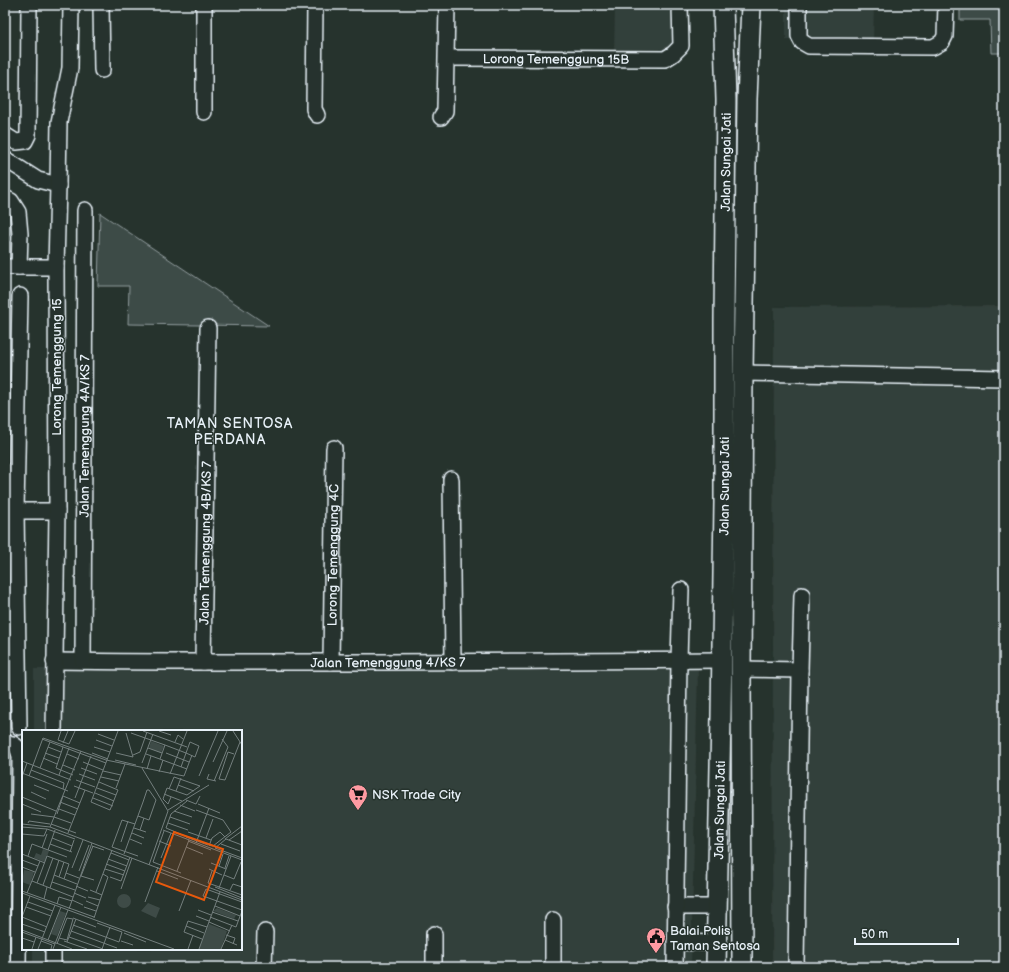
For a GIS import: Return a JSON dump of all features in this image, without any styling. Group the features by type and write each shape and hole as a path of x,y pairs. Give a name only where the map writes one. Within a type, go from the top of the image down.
{"main road":[{"name":"Jalan Sungai Jati","path":"716,967 724,503 726,100 723,5"},
{"name":"Jalan Sungai Jati","path":"742,967 741,669 743,373 747,99 751,5"},
{"path":"742,944 746,967"}],"street":[{"path":"5,135 16,142 25,141 28,135 29,5"},
{"name":"Lorong Temenggung 15","path":"54,730 57,511 56,267 59,122 70,68 71,5"},
{"path":"101,5 102,70"},
{"path":"204,5 204,112"},
{"path":"315,5 314,109 317,115"},
{"path":"441,116 445,111 447,5"},
{"name":"Lorong Temenggung 15B","path":"446,58 665,59 674,54 680,46 680,5"},
{"path":"799,5 799,36 802,42 808,46 933,47 942,42 945,36 946,5"},
{"path":"5,159 38,180 58,185"},
{"path":"5,198 11,201 18,212 20,234 12,267 56,267"},
{"name":"Jalan Temenggung 4A/KS 7","path":"83,661 85,210"},
{"path":"19,727 10,511 20,296"},
{"name":"Jalan Temenggung 4B/KS 7","path":"203,662 208,328"},
{"path":"743,373 1004,378"},
{"name":"Lorong Temenggung 4C","path":"331,662 334,448"},
{"path":"451,480 453,662"},
{"path":"10,511 57,511"},
{"path":"675,967 681,590"},
{"path":"796,967 802,595"},
{"name":"Jalan Temenggung 4/KS 7","path":"54,661 453,662 722,660"},
{"path":"741,669 800,670"},
{"path":"8,743 17,747 20,756 18,967"},
{"path":"675,908 717,907"},
{"path":"553,920 553,967"},
{"path":"264,932 264,967"},
{"path":"434,934 434,967"},
{"path":"675,942 716,943"},
{"path":"53,950 53,967"}],"shaded area":[{"path":"615,5 675,5 675,43 664,54 614,54"},
{"path":"786,5 874,5 873,41 786,39"},
{"path":"960,5 1004,5 1004,53 991,53 990,20 960,20"},
{"path":"5,204 13,212 13,261 5,261"},
{"path":"100,213 269,326 128,324 129,286 98,286"},
{"path":"1004,306 1004,967 772,967 774,307"},
{"path":"34,669 698,669 691,967 33,967 33,950 242,950 242,730 34,730"}],"place":[{"name":"NSK Trade City","path":"358,811"},
{"name":"Balai Polis Taman Sentosa","path":"656,954"}],"district":[{"name":"TAMAN SENTOSA PERDANA","path":"230,432"}]}
